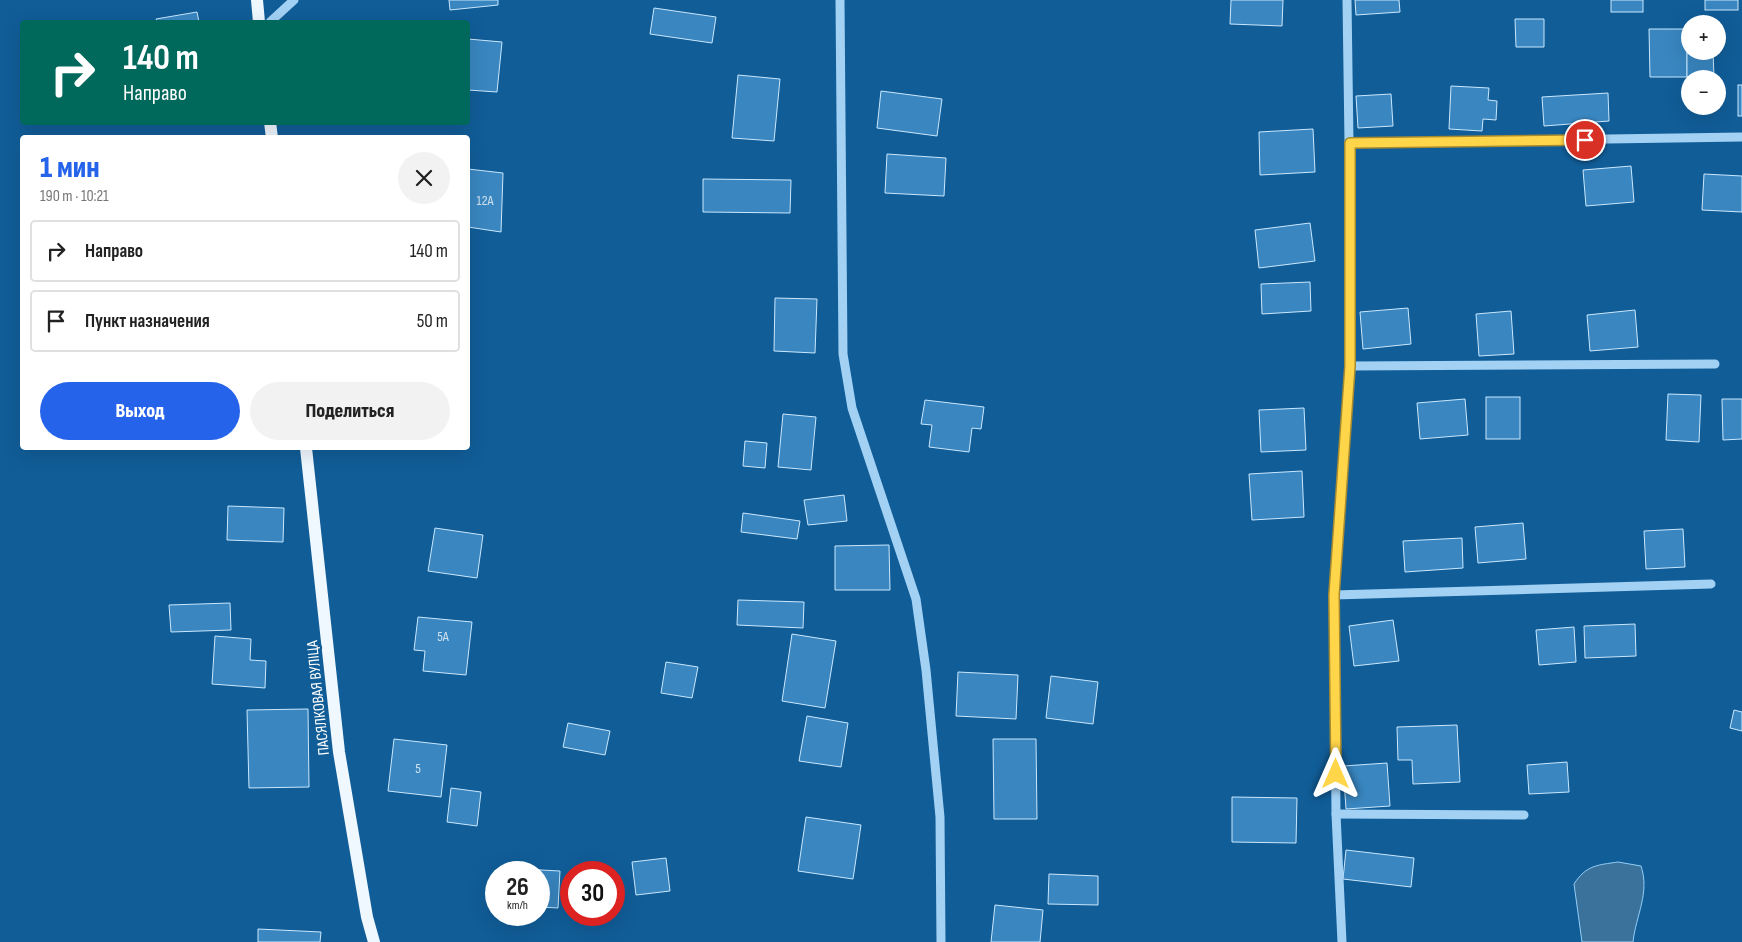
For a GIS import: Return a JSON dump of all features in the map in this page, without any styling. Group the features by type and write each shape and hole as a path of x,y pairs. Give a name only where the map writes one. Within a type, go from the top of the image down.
{"main road":[{"path":"256,0 259,20"},
{"name":"ПАСЯЛКОВАЯ ВУЛІЦА","path":"306,450 339,752 367,917 374,942"}],"street":[{"path":"272,20 294,0"},
{"path":"840,0 843,354 852,408 916,599 926,670 940,817 941,942"},
{"path":"1342,942 1336,814 1334,595 1350,366 1350,143 1347,0"},
{"path":"1350,143 1742,137"},
{"path":"1350,366 1715,364"},
{"path":"1334,595 1711,584"},
{"path":"1336,814 1524,815"}],"water":[{"path":"1618,862 1641,866 1643,876 1642,904 1633,942 1582,942 1574,884 1588,869 1598,865"}],"building":[{"path":"449,0 498,0 498,5 450,10"},
{"path":"1231,0 1283,0 1282,26 1230,24"},
{"path":"1355,0 1399,0 1400,12 1356,15"},
{"path":"1611,0 1643,0 1643,12 1611,12"},
{"path":"1705,0 1738,0 1738,10 1705,10"},
{"path":"654,8 716,17 712,43 650,34"},
{"path":"197,12 199,20 156,20"},
{"path":"1515,19 1544,19 1544,47 1516,47"},
{"path":"1649,29 1681,29 1681,60 1687,60 1687,70 1681,70 1681,77 1650,77"},
{"path":"470,39 502,42 497,92 470,90"},
{"path":"1687,60 1713,60 1714,70 1687,70"},
{"path":"738,75 780,79 774,141 732,138"},
{"path":"1738,85 1742,85 1742,116 1738,116"},
{"path":"1451,86 1489,88 1488,100 1497,101 1496,120 1483,119 1482,131 1449,129"},
{"path":"881,91 942,99 937,136 877,128"},
{"path":"1608,93 1609,121 1544,126 1542,97"},
{"path":"1391,94 1393,126 1358,128 1356,96"},
{"path":"1313,129 1315,172 1260,175 1259,132"},
{"path":"887,154 946,158 944,196 885,193"},
{"path":"1631,166 1634,202 1586,206 1583,170"},
{"path":"470,169 503,173 501,232 470,227"},
{"path":"1704,174 1742,176 1742,212 1702,210"},
{"path":"703,179 791,180 790,213 703,212"},
{"path":"1310,223 1315,261 1259,268 1255,230"},
{"path":"1310,282 1311,311 1262,314 1261,284"},
{"path":"775,298 817,299 815,353 774,351"},
{"path":"1408,308 1411,344 1363,349 1360,312"},
{"path":"1635,310 1638,347 1590,351 1587,315"},
{"path":"1511,311 1514,354 1479,356 1476,314"},
{"path":"1668,394 1701,395 1699,442 1666,440"},
{"path":"1486,397 1520,397 1520,439 1486,439"},
{"path":"1465,399 1468,435 1420,439 1417,403"},
{"path":"1722,399 1742,399 1742,439 1723,440"},
{"path":"925,400 984,407 981,429 972,428 969,452 929,447 932,425 921,424"},
{"path":"1304,408 1306,450 1261,452 1259,410"},
{"path":"783,414 816,417 811,470 778,467"},
{"path":"745,441 767,443 765,468 743,466"},
{"path":"1302,471 1304,517 1252,520 1249,474"},
{"path":"844,495 847,521 808,525 804,500"},
{"path":"228,506 284,508 283,542 227,540"},
{"path":"743,513 800,521 797,539 741,532"},
{"path":"1523,523 1526,559 1478,563 1475,527"},
{"path":"435,528 483,535 477,578 428,571"},
{"path":"1683,529 1685,567 1646,569 1644,531"},
{"path":"1462,538 1463,568 1405,572 1403,541"},
{"path":"889,545 890,590 835,590 835,546"},
{"path":"738,600 804,602 803,628 737,625"},
{"path":"230,603 231,630 171,632 169,605"},
{"path":"418,617 472,622 466,675 423,671 425,651 414,650"},
{"path":"1393,620 1399,661 1354,666 1349,626"},
{"path":"1635,624 1636,656 1585,658 1584,626"},
{"path":"1574,627 1576,662 1539,665 1536,630"},
{"path":"792,634 836,641 825,708 782,701"},
{"path":"215,636 251,639 250,660 266,661 265,688 212,684"},
{"path":"666,662 698,667 692,698 661,693"},
{"path":"958,672 1018,675 1016,719 956,716"},
{"path":"1051,676 1098,682 1093,724 1046,718"},
{"path":"308,709 309,787 249,788 247,710"},
{"path":"1734,710 1742,712 1742,731 1730,728"},
{"path":"807,716 848,723 841,767 799,761"},
{"path":"568,723 610,731 605,755 563,747"},
{"path":"1457,725 1460,782 1413,784 1412,760 1398,760 1397,727"},
{"path":"394,739 447,745 441,797 388,791"},
{"path":"993,739 1036,739 1037,819 994,819"},
{"path":"1567,762 1569,792 1529,794 1527,765"},
{"path":"1387,763 1390,806 1346,809 1343,766"},
{"path":"451,788 481,792 477,826 447,822"},
{"path":"1232,797 1297,798 1296,843 1232,842"},
{"path":"806,817 861,825 853,879 798,871"},
{"path":"1346,850 1414,858 1411,887 1343,879"},
{"path":"666,858 670,891 636,895 632,862"},
{"path":"550,870 560,871 558,908 550,908"},
{"path":"1049,874 1098,876 1098,905 1048,904"},
{"path":"995,905 1043,910 1040,942 991,942"},
{"path":"258,929 321,932 320,942 258,942"}],"route":[{"path":"1336,774 1334,595 1350,366 1350,143 1585,140"}]}
